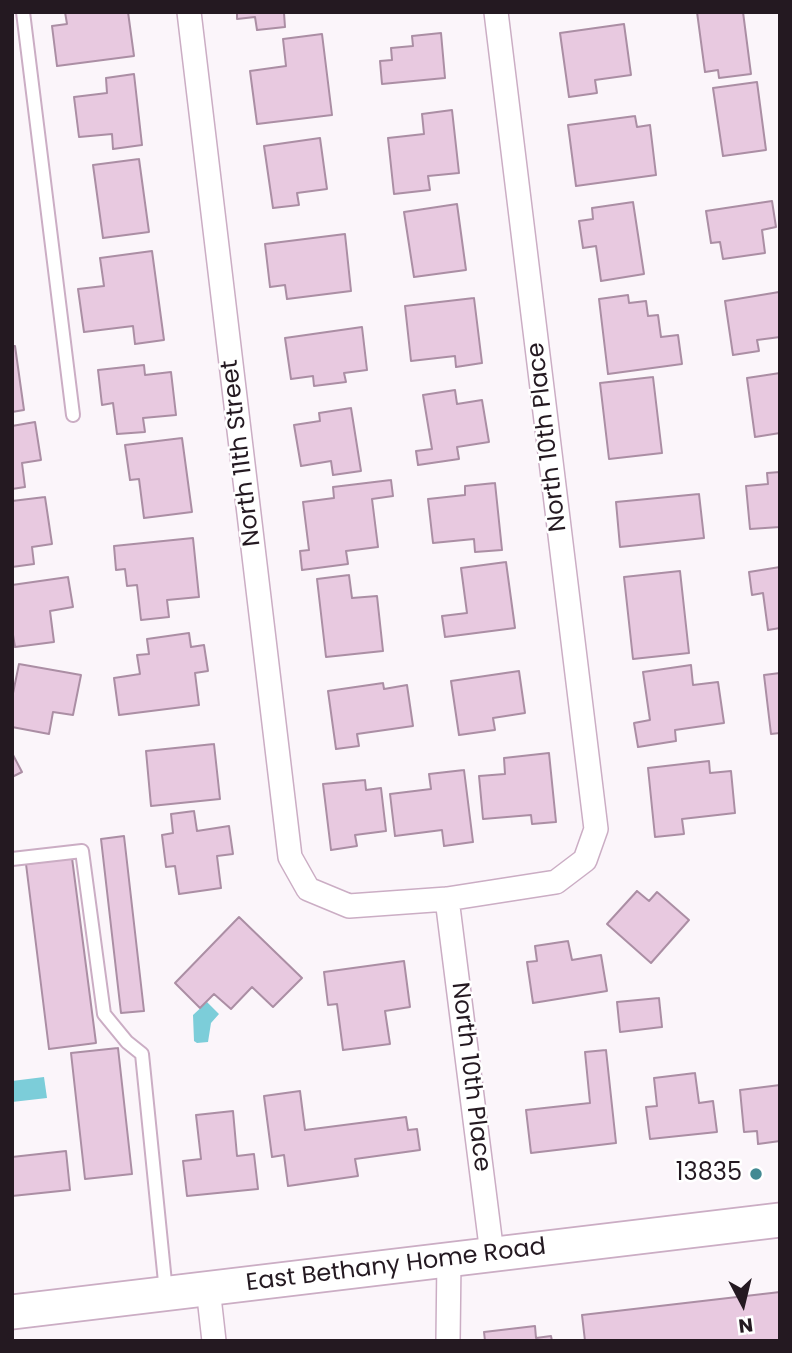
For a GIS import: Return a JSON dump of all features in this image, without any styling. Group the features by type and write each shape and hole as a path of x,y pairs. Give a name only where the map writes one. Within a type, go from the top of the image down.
{"main road":[{"name":"East Bethany Home Road","path":"12,1312 780,1220"}],"street":[{"name":"North 11th Street","path":"189,12 290,857 307,889 349,906 447,899"},
{"name":"North 10th Place","path":"492,1254 447,899 556,882 585,859 596,829 496,12"},
{"path":"448,1341 449,1259"},
{"path":"208,1288 214,1341"}],"lane":[{"path":"23,12 73,415"},
{"path":"12,859 82,851 104,1014 127,1042 142,1054 166,1293"}],"water":[{"path":"207,1002 219,1014 211,1023 208,1042 197,1043 194,1041 193,1015"},
{"path":"44,1077 47,1098 12,1102 12,1081"}],"building":[{"path":"65,12 128,12 134,56 57,66 52,26 67,24"},
{"path":"237,12 291,12 284,13 285,27 257,30 255,17 237,19"},
{"path":"697,12 743,12 751,74 719,78 718,70 705,72"},
{"path":"624,24 631,75 595,80 597,93 569,97 560,33"},
{"path":"441,33 445,78 382,84 380,61 392,60 391,48 413,46 412,36"},
{"path":"322,34 332,115 257,124 250,71 286,66 283,39"},
{"path":"134,74 142,145 113,149 112,134 79,137 74,97 107,93 106,78"},
{"path":"757,82 766,150 723,156 713,88"},
{"path":"452,110 459,173 428,176 430,190 394,194 388,138 424,134 422,114"},
{"path":"635,116 637,127 650,125 656,175 576,186 568,125"},
{"path":"320,138 327,189 297,193 299,205 273,208 264,146"},
{"path":"139,159 149,232 103,238 93,165"},
{"path":"772,201 776,227 762,230 765,253 723,259 720,242 711,243 706,211"},
{"path":"633,202 644,274 601,281 596,246 583,248 579,221 593,219 592,208"},
{"path":"457,204 466,270 414,277 404,212"},
{"path":"345,234 351,291 287,299 285,285 270,287 265,244"},
{"path":"152,251 164,340 135,344 133,326 84,332 78,289 104,286 100,258"},
{"path":"779,292 780,337 757,340 759,351 733,355 725,301"},
{"path":"628,295 629,303 646,301 648,316 658,315 661,337 678,335 682,364 608,374 599,299"},
{"path":"474,298 482,363 456,367 455,356 411,361 405,306"},
{"path":"362,327 367,370 344,373 346,382 314,386 313,376 291,379 285,338"},
{"path":"12,346 15,346 24,410 12,412"},
{"path":"144,365 145,375 171,372 176,415 143,418 145,432 117,434 113,403 102,405 98,370"},
{"path":"780,373 780,433 755,437 747,378"},
{"path":"653,377 662,453 609,459 600,383"},
{"path":"455,390 457,404 482,400 489,442 457,447 459,459 418,465 416,451 432,449 423,395"},
{"path":"351,408 361,471 333,475 331,461 301,466 294,425 320,421 319,413"},
{"path":"35,422 41,460 22,463 25,487 12,489 12,426"},
{"path":"182,438 192,512 144,518 139,479 130,480 125,445"},
{"path":"780,472 780,527 750,529 746,486 768,484 767,473"},
{"path":"391,480 393,496 372,499 378,547 346,551 348,564 302,570 300,551 309,550 303,502 334,498 333,487"},
{"path":"495,483 502,550 475,552 474,539 433,543 428,499 465,495 465,486"},
{"path":"699,494 704,538 620,547 616,502"},
{"path":"45,497 52,544 32,547 34,564 12,567 12,501"},
{"path":"193,538 199,597 167,600 169,617 141,620 137,585 127,586 125,569 116,570 114,546"},
{"path":"506,562 515,628 445,637 442,616 467,613 461,568"},
{"path":"780,567 780,628 768,630 763,593 752,595 749,572"},
{"path":"680,571 689,653 633,659 624,577"},
{"path":"349,575 352,598 377,596 383,651 326,657 317,579"},
{"path":"68,577 73,607 50,611 54,642 15,647 12,629 12,585"},
{"path":"189,633 191,647 204,645 208,671 195,673 199,705 119,715 114,678 140,674 137,655 149,654 147,639"},
{"path":"19,664 81,675 73,715 53,712 49,734 12,727 12,698"},
{"path":"691,665 693,685 718,682 724,723 675,730 676,741 638,747 634,723 650,720 643,672"},
{"path":"519,671 525,713 493,718 495,730 459,735 451,681"},
{"path":"780,673 780,733 771,734 764,675"},
{"path":"383,683 384,689 407,685 413,726 357,734 359,746 336,749 328,691"},
{"path":"214,744 220,799 151,806 146,751"},
{"path":"12,753 22,772 12,777"},
{"path":"549,753 556,822 532,824 531,815 483,819 479,776 505,774 504,758"},
{"path":"709,761 710,773 731,771 735,813 682,819 684,834 655,837 648,768"},
{"path":"464,770 473,842 444,846 442,830 395,836 390,794 431,789 429,774"},
{"path":"365,780 366,790 381,788 386,831 355,835 357,846 331,850 323,784"},
{"path":"194,811 197,831 229,826 233,854 217,856 221,888 179,894 175,866 166,867 162,835 173,833 171,814"},
{"path":"124,836 144,1011 121,1013 101,839"},
{"path":"72,858 96,1043 49,1049 26,864"},
{"path":"637,891 649,901 657,892 689,920 651,963 607,924"},
{"path":"239,917 302,978 273,1007 252,987 231,1009 214,994 200,1008 175,983"},
{"path":"568,941 572,960 601,955 607,991 533,1003 527,962 537,961 535,946"},
{"path":"404,961 410,1007 385,1011 390,1044 343,1050 337,1004 328,1005 324,972"},
{"path":"659,998 662,1027 620,1032 617,1002"},
{"path":"118,1048 132,1174 85,1179 71,1053"},
{"path":"606,1050 616,1143 531,1153 526,1110 590,1103 585,1052"},
{"path":"695,1073 699,1103 713,1101 717,1132 650,1139 646,1107 657,1106 654,1078"},
{"path":"780,1085 780,1141 758,1144 757,1131 744,1132 740,1090"},
{"path":"300,1091 305,1130 406,1117 408,1130 417,1129 420,1150 355,1159 358,1176 288,1186 284,1155 272,1157 264,1096"},
{"path":"233,1111 237,1156 254,1154 258,1189 187,1196 183,1161 201,1159 196,1115"},
{"path":"66,1151 70,1190 12,1196 12,1157"},
{"path":"780,1292 780,1341 585,1341 582,1315"},
{"path":"535,1326 536,1338 551,1336 552,1341 485,1341 484,1332"}],"place":[{"name":"13835","path":"756,1174"}]}
